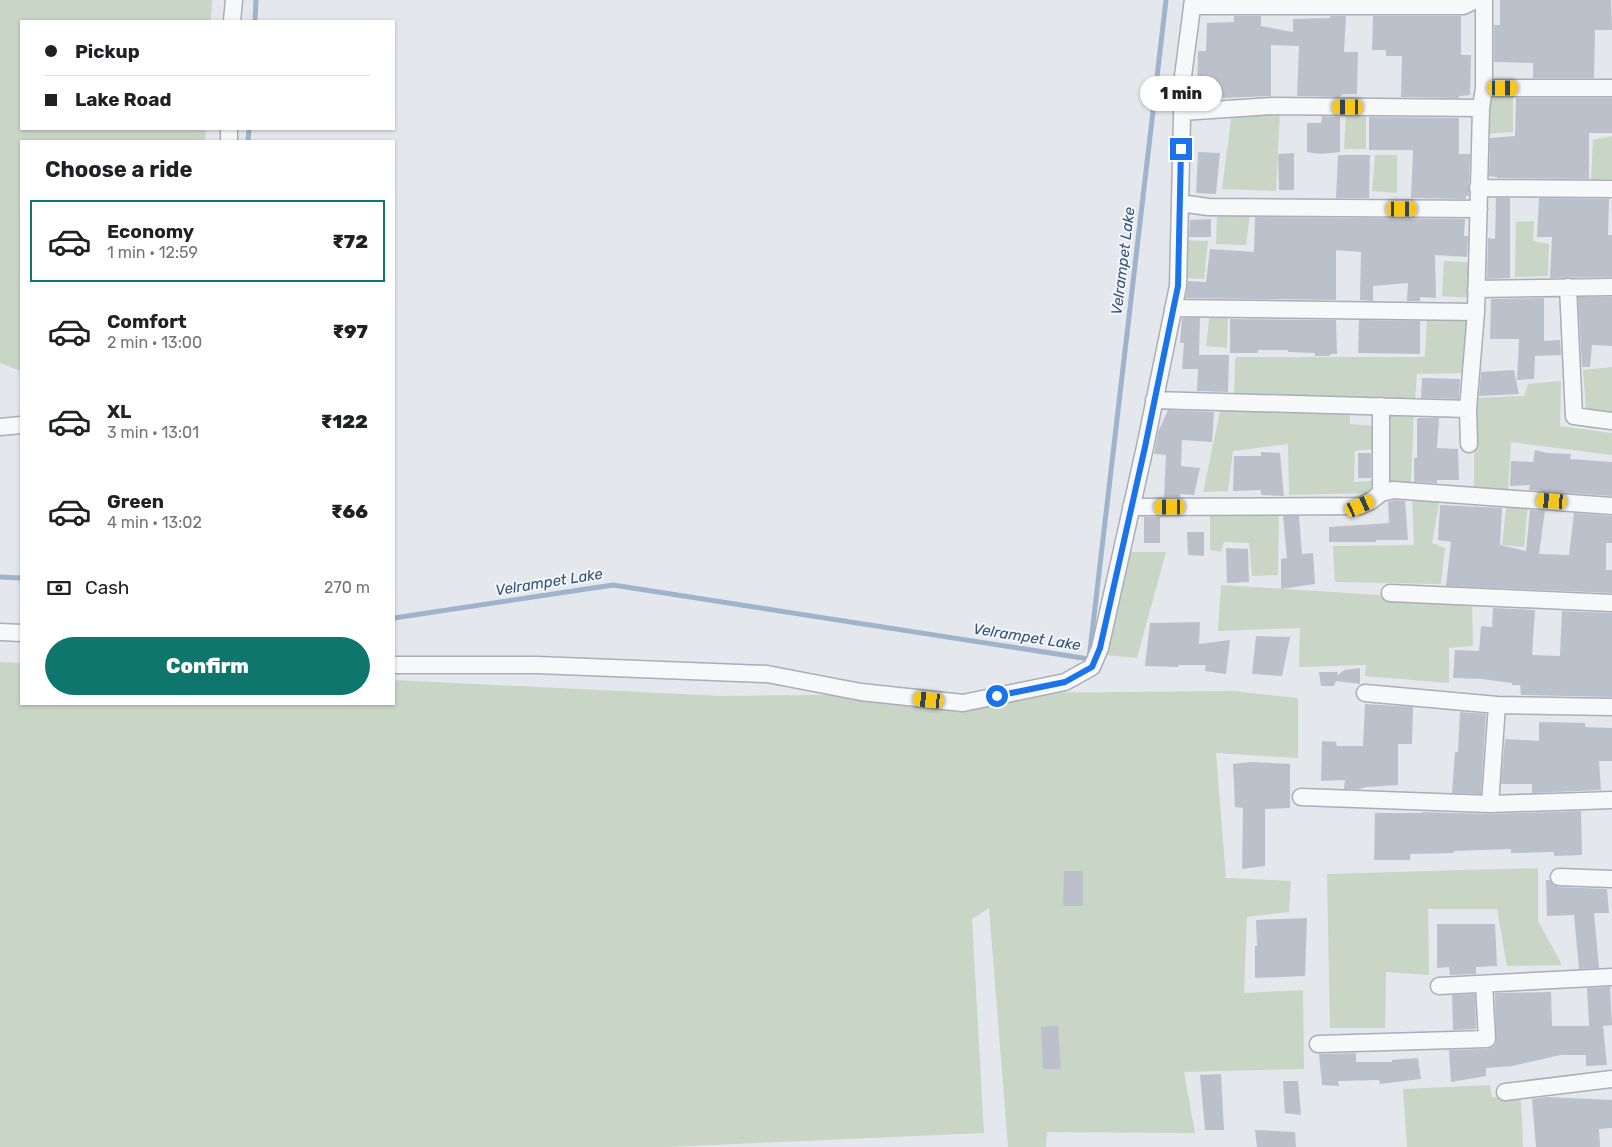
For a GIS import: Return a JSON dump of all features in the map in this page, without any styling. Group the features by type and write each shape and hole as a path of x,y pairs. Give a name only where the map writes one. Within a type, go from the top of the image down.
{"street":[{"path":"232,20 234,0"},
{"path":"395,665 537,665 767,674 861,692 963,703 1065,682 1092,667 1100,648 1132,507 1178,286 1183,76 1193,3 1463,6 1476,0"},
{"path":"1469,444 1468,409 1476,312 1478,188 1481,108 1484,88 1484,0"},
{"path":"1484,88 1612,88"},
{"path":"1182,112 1272,106 1481,108"},
{"path":"1478,188 1612,189"},
{"path":"1180,204 1208,207 1479,210"},
{"path":"1568,287 1574,416 1612,421"},
{"path":"1476,288 1612,287"},
{"path":"1173,308 1476,312"},
{"path":"1154,400 1468,409"},
{"path":"1381,406 1381,493"},
{"path":"0,427 20,425"},
{"path":"1132,507 1360,506 1371,501 1381,493 1393,490 1612,506"},
{"path":"1390,593 1612,603"},
{"path":"0,632 20,633"},
{"path":"1365,693 1496,705 1612,707"},
{"path":"1490,804 1496,705"},
{"path":"1301,797 1490,804 1612,800"},
{"path":"1559,878 1612,879"},
{"path":"1439,986 1612,978"},
{"path":"1318,1044 1487,1039 1484,984"},
{"path":"1505,1092 1612,1079"}],"green space":[{"path":"0,0 212,0 211,20 20,20 20,130 206,130 205,140 20,140 20,371 0,363"},
{"path":"1487,91 1513,93 1513,132 1483,134"},
{"path":"1346,111 1366,111 1366,149 1344,149"},
{"path":"1232,112 1280,112 1276,191 1222,189"},
{"path":"1612,136 1612,179 1591,180 1593,140"},
{"path":"1375,155 1397,155 1397,193 1372,191"},
{"path":"1217,213 1250,214 1246,245 1216,244"},
{"path":"1534,221 1533,241 1549,244 1548,276 1515,277 1516,222"},
{"path":"1183,240 1208,241 1204,279 1181,278"},
{"path":"1444,261 1469,262 1469,298 1442,296"},
{"path":"1210,312 1228,312 1227,348 1206,346"},
{"path":"1427,315 1471,316 1466,373 1417,374 1415,402 1234,394 1235,359 1237,357 1425,357"},
{"path":"1612,367 1612,414 1586,408 1583,370"},
{"path":"1561,381 1560,426 1612,433 1612,455 1511,442 1508,493 1474,490 1474,398 1524,396 1528,384"},
{"path":"1221,407 1350,410 1350,424 1376,426 1375,449 1355,451 1354,482 1373,481 1373,493 1289,495 1288,444 1233,451 1228,491 1203,492"},
{"path":"1414,410 1411,483 1384,483 1385,411"},
{"path":"1412,498 1440,498 1432,543 1445,548 1441,584 1335,582 1333,546 1414,545"},
{"path":"1507,500 1528,503 1524,547 1502,545"},
{"path":"1279,510 1278,575 1252,576 1249,543 1224,542 1221,552 1210,550 1210,511"},
{"path":"1128,552 1166,552 1137,658 1106,655"},
{"path":"1221,585 1472,601 1473,646 1449,648 1449,683 1365,676 1366,665 1299,667 1300,628 1218,631"},
{"path":"0,662 20,663 20,705 395,705 395,680 722,696 1233,691 1298,698 1298,758 1216,753 1226,878 1291,881 1289,912 1247,917 1244,993 1303,990 1304,1069 1184,1072 1195,1133 1047,1132 1046,1147 1008,1147 989,908 972,919 984,1133 668,1147 0,1147"},
{"path":"1538,868 1538,921 1562,965 1507,966 1497,909 1428,909 1429,975 1386,972 1385,1028 1330,1028 1327,874"},
{"path":"1490,1085 1492,1097 1521,1100 1523,1147 1407,1147 1403,1089"}],"building":[{"path":"1500,0 1611,0 1612,30 1595,30 1594,78 1533,78 1533,63 1494,62 1494,25 1500,25"},
{"path":"1234,16 1261,16 1261,26 1293,32 1293,19 1346,16 1344,52 1358,52 1357,94 1343,94 1339,97 1297,96 1299,46 1271,45 1271,96 1197,99 1198,51 1206,51 1207,23 1234,22"},
{"path":"1373,16 1461,16 1461,55 1471,55 1470,95 1459,96 1459,98 1401,97 1402,56 1386,56 1386,50 1372,50"},
{"path":"1516,98 1612,98 1612,133 1589,133 1589,179 1497,178 1489,176 1490,138 1515,136"},
{"path":"1322,116 1340,117 1340,152 1320,154 1307,152 1307,123 1321,123"},
{"path":"1369,117 1459,118 1459,154 1470,154 1469,196 1466,196 1466,199 1411,198 1413,150 1369,150"},
{"path":"1198,152 1220,153 1216,194 1196,193"},
{"path":"1294,153 1294,190 1279,190 1278,154"},
{"path":"1338,155 1370,155 1369,198 1336,198"},
{"path":"1496,198 1510,198 1510,278 1487,279 1488,238 1495,239"},
{"path":"1539,198 1609,199 1608,235 1612,235 1612,277 1550,278 1552,237 1537,237"},
{"path":"1255,217 1465,219 1464,236 1468,236 1467,257 1435,255 1436,298 1420,297 1420,301 1407,301 1408,283 1373,286 1373,301 1360,300 1361,252 1336,250 1336,300 1186,298 1188,281 1206,282 1210,249 1254,252"},
{"path":"1211,219 1211,237 1189,237 1190,220"},
{"path":"1578,297 1612,297 1612,346 1592,345 1590,367 1582,367"},
{"path":"1544,298 1544,341 1560,340 1561,355 1535,356 1534,379 1517,380 1519,339 1490,339 1491,299"},
{"path":"1182,318 1200,318 1199,355 1229,355 1228,392 1197,391 1198,369 1182,369 1184,343 1180,343"},
{"path":"1230,319 1336,320 1337,354 1315,356 1315,353 1288,352 1288,350 1258,350 1258,353 1230,353"},
{"path":"1359,320 1420,321 1420,354 1358,353"},
{"path":"1514,370 1519,394 1479,396 1481,372"},
{"path":"1422,378 1460,379 1459,399 1421,398"},
{"path":"1168,410 1214,412 1212,442 1182,440 1181,466 1200,468 1194,495 1180,494 1180,497 1164,497 1166,455 1154,454 1158,432"},
{"path":"1439,418 1437,448 1458,449 1459,480 1437,480 1437,483 1414,482 1414,458 1417,458 1417,419"},
{"path":"1535,450 1548,453 1571,454 1570,459 1612,462 1612,496 1529,490 1530,485 1510,486 1511,461 1533,462"},
{"path":"1261,452 1280,453 1284,496 1261,495 1261,490 1233,491 1234,456 1261,456"},
{"path":"1358,453 1371,453 1371,478 1358,478"},
{"path":"1394,500 1405,501 1408,540 1329,542 1329,527 1389,523 1388,502"},
{"path":"1440,505 1502,508 1500,545 1526,551 1530,510 1545,511 1539,554 1569,555 1574,513 1612,516 1612,543 1606,543 1606,570 1612,570 1612,593 1446,586 1451,542 1438,540"},
{"path":"1283,516 1299,516 1302,554 1313,553 1315,584 1281,589 1281,559 1287,558"},
{"path":"1144,517 1160,517 1160,543 1144,543"},
{"path":"1187,532 1204,532 1204,556 1188,555"},
{"path":"1226,548 1248,549 1249,582 1227,583"},
{"path":"1493,608 1535,610 1532,655 1560,656 1562,611 1612,613 1612,697 1521,695 1520,685 1512,685 1512,683 1453,678 1455,650 1479,651 1481,626 1492,627"},
{"path":"1200,622 1199,644 1230,640 1226,674 1205,671 1206,665 1178,665 1178,667 1145,666 1150,623"},
{"path":"1256,636 1290,637 1282,676 1252,674"},
{"path":"1360,668 1360,684 1336,681 1334,686 1321,686 1319,672 1338,672 1337,676 1344,670"},
{"path":"1365,704 1413,707 1412,744 1398,744 1398,785 1344,789 1345,780 1321,781 1322,741 1336,742 1337,746 1363,746"},
{"path":"1460,712 1486,714 1481,794 1452,793 1455,752 1458,752"},
{"path":"1539,722 1585,723 1585,727 1612,728 1612,761 1599,761 1601,790 1532,793 1532,784 1501,784 1505,739 1539,741"},
{"path":"1252,762 1290,764 1290,808 1265,809 1265,866 1242,869 1243,808 1235,807 1233,764"},
{"path":"1581,811 1582,855 1554,856 1554,852 1511,853 1511,849 1410,854 1410,860 1374,860 1375,813 1490,814"},
{"path":"1064,871 1083,871 1083,906 1063,906"},
{"path":"1546,880 1550,880 1553,885 1559,887 1607,889 1609,913 1594,913 1599,968 1579,969 1574,915 1547,916"},
{"path":"1307,918 1305,976 1255,978 1256,920"},
{"path":"1437,924 1495,924 1497,966 1476,967 1476,974 1450,975 1449,967 1437,968"},
{"path":"1610,987 1612,1025 1603,1026 1607,1065 1586,1066 1586,1055 1561,1055 1512,1066 1486,1068 1486,1076 1451,1082 1449,1050 1487,1049 1493,1047 1496,1043 1495,993 1551,992 1552,1026 1589,1026 1587,988"},
{"path":"1475,994 1476,1029 1453,1030 1452,995"},
{"path":"1058,1026 1061,1069 1043,1069 1041,1027"},
{"path":"1356,1053 1356,1062 1392,1062 1392,1060 1418,1058 1421,1079 1380,1084 1379,1080 1338,1081 1339,1086 1322,1085 1319,1054"},
{"path":"1221,1074 1224,1130 1205,1130 1200,1075"},
{"path":"1283,1081 1298,1081 1301,1115 1285,1113"},
{"path":"1547,1097 1612,1100 1612,1128 1599,1129 1600,1147 1536,1147 1532,1099"},
{"path":"1255,1130 1295,1132 1296,1147 1257,1147"}],"waterway":[{"name":"Velrampet Lake","path":"255,20 256,0"},
{"name":"Velrampet Lake","path":"395,618 613,585 1089,659 1166,0"},
{"name":"Velrampet Lake","path":"248,140 249,130"},
{"name":"Velrampet Lake","path":"0,577 20,578"}],"route":[{"path":"997,696 1065,682 1092,667 1100,648 1145,447 1178,286 1181,149"}]}
